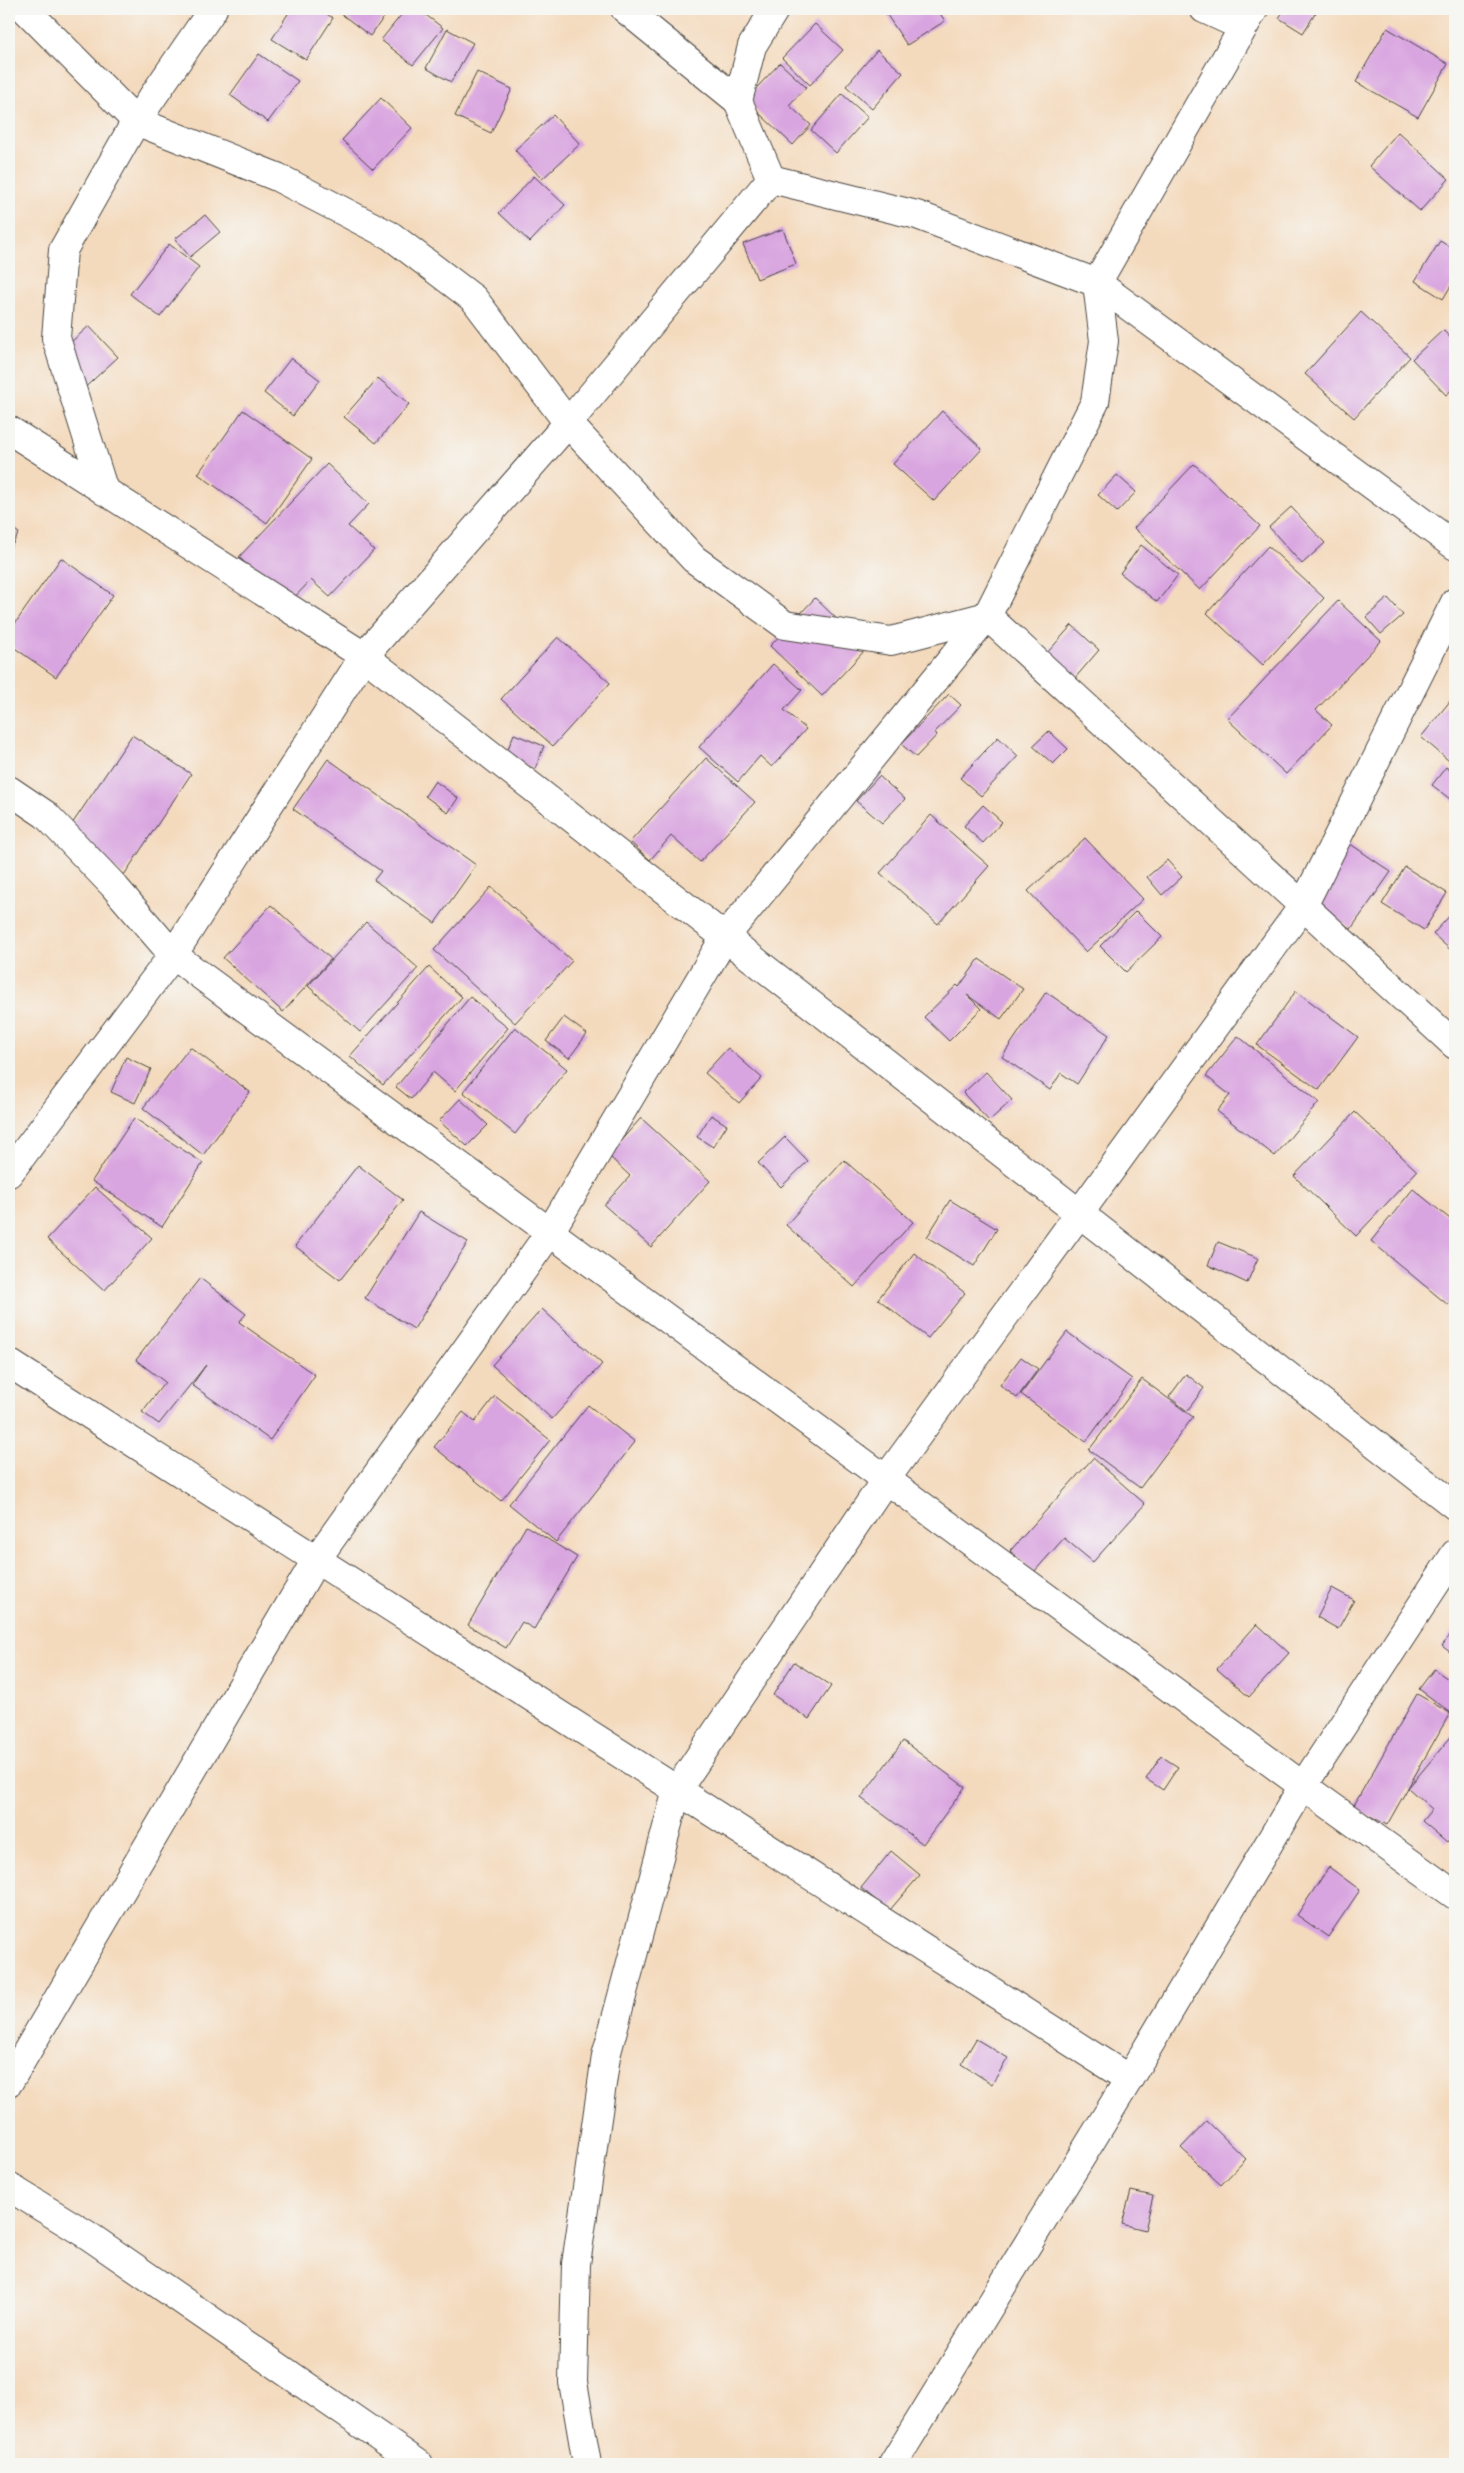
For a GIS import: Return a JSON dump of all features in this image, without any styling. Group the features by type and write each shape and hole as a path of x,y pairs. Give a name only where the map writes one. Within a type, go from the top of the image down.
{"street":[{"path":"25,9 136,121 277,177 391,236 474,299 568,423 694,559 785,625 891,641 987,616"},
{"path":"104,491 56,338 63,250 136,121 213,9"},
{"path":"625,9 738,101 771,179"},
{"path":"738,101 752,46 775,9"},
{"path":"9,2082 316,1560 550,1232 725,937 987,616 1095,402 1104,341 1097,283 1248,18 1204,9"},
{"path":"771,179 917,215 1097,283 1455,546"},
{"path":"9,1173 173,954 364,656 568,423 771,179"},
{"path":"9,430 364,656 1455,1506"},
{"path":"587,2464 573,2382 576,2264 606,2056 677,1790 886,1479 1303,906 1455,602"},
{"path":"987,616 1455,1046"},
{"path":"9,790 46,815 113,885 173,954 1303,1786 1455,1895"},
{"path":"9,1363 1129,2079"},
{"path":"893,2464 1129,2079 1303,1786 1455,1554"},
{"path":"9,2187 89,2236 419,2464"}],"building":[{"path":"291,9 319,9 333,18 306,60 272,39"},
{"path":"335,9 390,9 370,36"},
{"path":"406,9 418,9 443,28 413,65 381,40"},
{"path":"890,9 937,9 945,21 907,45 885,12"},
{"path":"1285,9 1318,9 1303,33 1279,18"},
{"path":"815,24 843,50 810,85 782,58"},
{"path":"1387,28 1448,64 1418,117 1356,82"},
{"path":"447,29 473,43 451,82 426,68"},
{"path":"877,50 903,73 872,109 846,86"},
{"path":"259,54 298,81 268,122 230,95"},
{"path":"780,63 806,87 789,105 811,125 793,145 745,100"},
{"path":"477,72 512,89 491,133 455,116"},
{"path":"842,94 868,117 836,153 811,130"},
{"path":"381,98 412,128 373,169 342,140"},
{"path":"553,115 580,144 542,179 515,150"},
{"path":"1398,132 1449,179 1420,211 1369,166"},
{"path":"534,176 565,205 530,242 499,213"},
{"path":"205,215 220,232 190,257 175,239"},
{"path":"783,229 796,264 757,279 743,244"},
{"path":"1440,241 1455,250 1455,279 1443,299 1415,281"},
{"path":"169,244 199,267 160,317 130,294"},
{"path":"1361,312 1410,357 1354,418 1305,374"},
{"path":"89,326 118,357 79,393 50,361"},
{"path":"1443,330 1455,343 1455,387 1446,395 1412,359"},
{"path":"291,358 320,380 293,416 264,393"},
{"path":"378,378 409,404 376,443 344,417"},
{"path":"243,410 312,459 267,523 198,474"},
{"path":"942,411 982,449 934,501 893,464"},
{"path":"327,464 369,504 348,526 374,550 330,597 311,580 288,604 239,557"},
{"path":"1194,464 1260,526 1200,590 1134,528"},
{"path":"1117,475 1136,492 1117,512 1098,495"},
{"path":"1291,507 1325,543 1302,564 1269,527"},
{"path":"9,526 19,533 9,550"},
{"path":"1141,545 1178,575 1157,602 1120,573"},
{"path":"1268,546 1324,598 1263,665 1207,613"},
{"path":"61,558 113,595 56,677 9,644 9,632"},
{"path":"815,598 867,648 822,696 770,646"},
{"path":"1388,598 1403,615 1381,634 1366,617"},
{"path":"1338,601 1381,641 1316,710 1332,725 1286,774 1227,719"},
{"path":"1072,625 1099,650 1075,678 1047,653"},
{"path":"558,637 610,683 553,746 501,699"},
{"path":"773,664 802,690 784,710 806,729 772,767 760,756 738,782 699,747"},
{"path":"949,694 961,705 935,732 937,735 916,757 901,744"},
{"path":"1455,695 1455,766 1421,737"},
{"path":"1049,731 1068,749 1053,764 1033,746"},
{"path":"514,734 544,746 535,769 505,756"},
{"path":"132,735 191,774 124,875 64,836"},
{"path":"998,737 1018,756 981,796 960,778"},
{"path":"706,758 755,802 700,862 671,836 650,860 630,842"},
{"path":"328,759 476,865 435,923 374,880 381,871 293,809"},
{"path":"1446,767 1455,774 1455,803 1432,785"},
{"path":"879,776 905,799 882,823 856,801"},
{"path":"435,781 458,798 448,813 425,796"},
{"path":"983,805 1002,822 983,843 964,826"},
{"path":"931,815 989,866 938,924 880,873"},
{"path":"1085,838 1143,899 1086,952 1028,891"},
{"path":"1349,843 1391,872 1351,929 1310,900"},
{"path":"1167,860 1182,877 1162,895 1147,877"},
{"path":"1405,867 1447,893 1424,930 1382,904"},
{"path":"491,887 572,961 515,1023 434,950"},
{"path":"271,905 331,959 283,1012 223,958"},
{"path":"1455,910 1455,954 1433,934"},
{"path":"1136,911 1162,937 1126,972 1100,946"},
{"path":"366,922 418,968 360,1032 308,986"},
{"path":"979,959 1023,989 1001,1019 967,995 981,1009 949,1041 924,1017 957,985 959,987"},
{"path":"429,967 462,997 383,1085 350,1056"},
{"path":"1296,991 1358,1037 1319,1090 1257,1045"},
{"path":"1046,992 1109,1035 1077,1084 1061,1073 1050,1090 1002,1057"},
{"path":"470,997 508,1028 455,1091 433,1072 411,1099 396,1087"},
{"path":"564,1017 587,1034 569,1058 546,1041"},
{"path":"515,1027 567,1069 515,1134 463,1092"},
{"path":"1238,1036 1319,1102 1275,1156 1217,1111 1230,1095 1206,1076"},
{"path":"190,1047 250,1092 203,1155 143,1108"},
{"path":"728,1048 762,1078 739,1103 705,1073"},
{"path":"126,1057 151,1069 135,1103 111,1092"},
{"path":"986,1072 1012,1100 989,1121 963,1093"},
{"path":"460,1099 488,1125 467,1146 439,1121"},
{"path":"1355,1112 1417,1171 1356,1236 1294,1176"},
{"path":"711,1115 727,1125 713,1147 697,1137"},
{"path":"134,1118 203,1163 162,1227 92,1181"},
{"path":"641,1118 710,1181 651,1247 604,1205 630,1176 608,1155"},
{"path":"785,1137 808,1161 781,1187 758,1163"},
{"path":"844,1160 913,1222 854,1287 786,1225"},
{"path":"358,1165 403,1200 340,1280 295,1246"},
{"path":"95,1187 152,1238 104,1291 47,1239"},
{"path":"1413,1189 1455,1223 1455,1295 1448,1305 1371,1241"},
{"path":"950,1200 997,1229 974,1266 927,1237"},
{"path":"419,1212 468,1242 414,1329 365,1298"},
{"path":"1218,1242 1258,1258 1247,1283 1208,1265"},
{"path":"914,1253 965,1293 928,1338 878,1299"},
{"path":"200,1278 246,1314 239,1322 315,1375 270,1440 192,1385 206,1365 159,1424 142,1412 165,1382 136,1360"},
{"path":"542,1309 602,1364 552,1419 492,1365"},
{"path":"1067,1332 1132,1379 1086,1442 1021,1394"},
{"path":"1021,1357 1038,1369 1017,1398 1000,1385"},
{"path":"1186,1374 1204,1388 1187,1411 1169,1397"},
{"path":"1142,1379 1193,1417 1140,1488 1089,1450"},
{"path":"495,1396 550,1440 501,1501 434,1447 463,1412 475,1422"},
{"path":"588,1405 635,1442 556,1542 509,1504"},
{"path":"1093,1458 1145,1504 1093,1562 1064,1538 1034,1572 1010,1551"},
{"path":"526,1526 577,1557 534,1629 522,1622 506,1648 468,1625"},
{"path":"1332,1588 1354,1600 1338,1629 1317,1617"},
{"path":"1257,1624 1289,1653 1249,1697 1217,1669"},
{"path":"1455,1628 1455,1656 1442,1646"},
{"path":"794,1662 831,1686 809,1719 773,1695"},
{"path":"1434,1669 1455,1684 1454,1715 1419,1689"},
{"path":"1417,1694 1450,1713 1387,1825 1353,1807"},
{"path":"1455,1732 1455,1833 1447,1842 1422,1821 1432,1809 1408,1788"},
{"path":"903,1741 965,1787 923,1844 861,1798"},
{"path":"1161,1756 1178,1767 1163,1790 1146,1779"},
{"path":"891,1851 920,1875 889,1911 861,1888"},
{"path":"1329,1867 1360,1890 1328,1937 1297,1915"},
{"path":"976,2039 1008,2058 992,2084 961,2064"},
{"path":"1207,2121 1246,2159 1221,2185 1181,2148"},
{"path":"1131,2191 1153,2196 1145,2230 1122,2224"}]}
